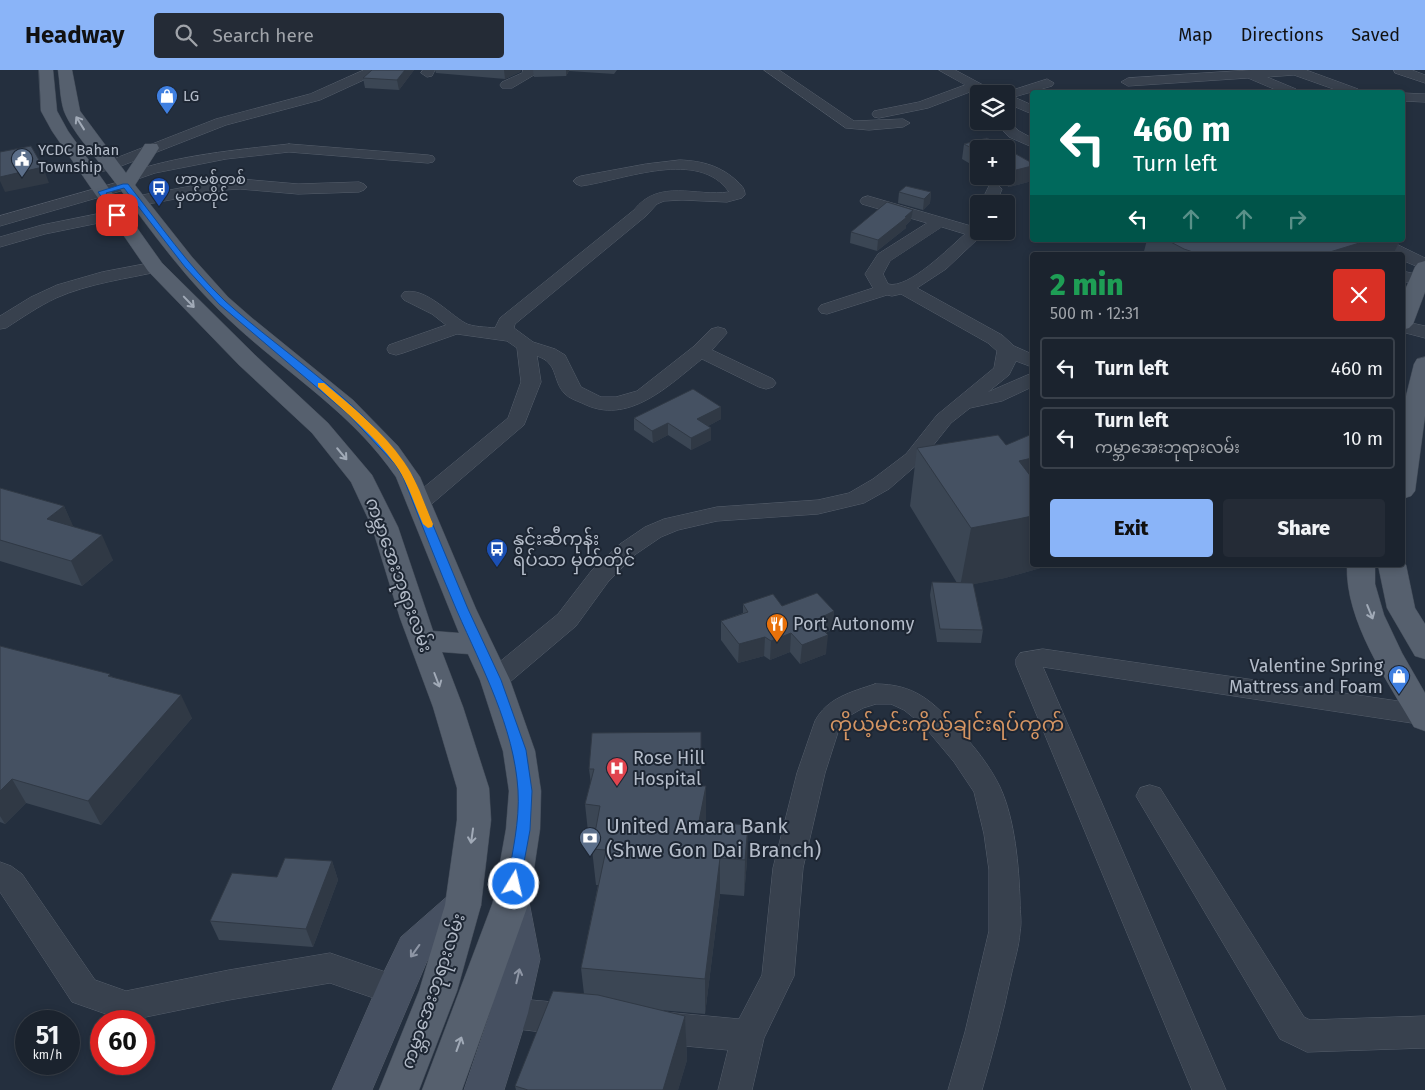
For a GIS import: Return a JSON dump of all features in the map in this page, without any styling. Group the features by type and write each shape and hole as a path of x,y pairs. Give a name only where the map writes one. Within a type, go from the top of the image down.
{"main road":[{"path":"66,70 72,111 108,161 129,180 137,201 188,265 222,302 367,426 399,462 420,503 462,609 495,680 519,750 525,791 523,830 512,902 442,1090"},
{"name":"ကမ္ဘာအေးဘုရားလမ်း","path":"43,72 49,111 60,131 117,215 156,267 247,360 320,428 363,480 385,527 423,642 448,707 473,788 474,820 463,905 438,991 399,1090"},
{"path":"108,161 149,149"},
{"path":"129,180 149,149"},
{"path":"1405,315 1418,272"},
{"path":"247,360 279,350"},
{"path":"1405,471 1413,417 1425,364"},
{"path":"320,428 367,426"},
{"path":"1361,567 1361,585 1367,608 1385,646 1424,716"},
{"path":"1392,567 1401,608 1425,649"},
{"path":"423,642 478,644"},
{"path":"484,1090 510,1014 522,959 512,902"},
{"path":"352,1090 394,990 414,949 463,905"}],"street":[{"path":"149,149 236,118 306,100 374,70"},
{"path":"507,85 528,75 529,70"},
{"path":"770,70 851,125 869,126 903,123"},
{"path":"945,70 976,85"},
{"path":"1400,70 1425,79"},
{"path":"1128,82 1302,72 1348,90"},
{"path":"1250,74 1286,90"},
{"path":"1015,93 1047,83"},
{"path":"840,117 903,110 945,98 970,88"},
{"path":"1405,98 1425,98"},
{"path":"1015,101 1027,108"},
{"path":"1010,130 1030,143"},
{"path":"0,222 101,192 152,170 226,155 290,148 428,159"},
{"path":"88,171 108,161"},
{"path":"420,503 517,421 531,382 519,341 504,330 506,322 640,213 649,202 668,197 737,195 737,190 721,175 710,169 690,165 650,168 603,180 581,181"},
{"path":"137,201 224,185 240,184 290,189 360,187"},
{"path":"992,195 994,189"},
{"path":"868,201 939,222 970,228"},
{"path":"0,242 42,230 117,215"},
{"path":"885,290 875,280 874,274 877,266 884,258 939,222"},
{"path":"827,309 885,290 894,292 906,289 936,269 970,237"},
{"path":"1379,242 1392,252"},
{"path":"1405,262 1418,272"},
{"path":"0,324 48,295 63,289 106,276 156,267"},
{"path":"906,289 995,339 1007,350 1030,360"},
{"path":"410,296 438,310 452,319 460,328"},
{"path":"1405,326 1425,332"},
{"path":"396,349 445,331 460,328 519,341 558,359 574,391 597,403 616,403 632,400 644,395 718,333"},
{"path":"700,350 766,383"},
{"path":"495,680 567,620 600,576 628,549 653,532 672,524 717,514 818,507 856,498 881,484 913,458 944,419 960,404 1002,371 1006,364 1007,350"},
{"path":"960,404 996,397 1022,386 1030,380"},
{"path":"1209,1090 1029,665 1030,658 1043,658 1424,716"},
{"path":"735,1090 748,1036 778,976 788,868 810,773 828,721 840,709 854,701 875,694 894,694 913,703 932,719 964,754 987,789 999,834 1004,870 1005,931 982,1032 965,1090"},
{"path":"1150,796 1292,1028 1307,1036 1425,1032"},
{"path":"0,875 11,883 84,991 126,1006 229,985 330,968 394,990"},
{"path":"510,1014 748,1036"}],"building":[{"path":"372,70 405,70 397,80 363,78"},
{"path":"31,146 43,167 0,177 0,152"},
{"path":"1015,154 1030,162 1030,166 1015,170"},
{"path":"906,186 931,192 924,199 899,192"},
{"path":"887,202 913,210 878,240 851,232"},
{"path":"1171,242 1362,242 1330,252 1193,252"},
{"path":"693,389 721,407 697,419 711,428 691,438 668,423 652,431 634,418"},
{"path":"998,435 1006,445 1030,435 1030,458 1019,461 1030,475 1030,516 971,528 917,448"},
{"path":"0,488 64,506 47,519 102,535 71,561 0,540"},
{"path":"932,582 973,583 983,630 940,629"},
{"path":"817,593 834,611 814,621 828,635 802,645 791,633 771,641 765,637 739,644 721,621 748,612 743,604 773,594 782,606"},
{"path":"0,646 110,674 108,676 181,695 88,801 12,779 0,791"},
{"path":"701,732 701,786 706,786 699,821 748,825 745,860 720,858 705,979 581,968 606,850 592,849 600,806 585,804 594,769 589,769 592,733"},
{"path":"285,858 332,861 306,929 210,921 232,873 277,877"},
{"path":"553,991 598,995 685,1016 663,1090 528,1090 515,1086"}],"slow traffic":[{"path":"321,385 367,426 399,462 408,477 428,524"}],"place":[{"name":"LG","path":"167,115"},
{"name":"YCDC Bahan Township","path":"22,178"},
{"name":"ဟာမစ်တစ် မှတ်တိုင်","path":"159,207"},
{"name":"နှင်းဆီကုန်း ရိပ်သာ မှတ်တိုင်","path":"497,568"},
{"name":"Port Autonomy","path":"777,643"},
{"name":"Valentine Spring Mattress and Foam","path":"1399,695"},
{"name":"Rose Hill Hospital","path":"617,787"},
{"name":"United Amara Bank (Shwe Gon Dai Branch)","path":"590,857"}],"district":[{"name":"ကိုယ့်မင်းကိုယ့်ချင်းရပ်ကွက်","path":"947,724"}],"route":[{"path":"117,215 101,192 126,185 188,265 222,302 367,426 399,462 408,477 462,609 495,680 519,750 525,791 523,830 514,884"}]}
